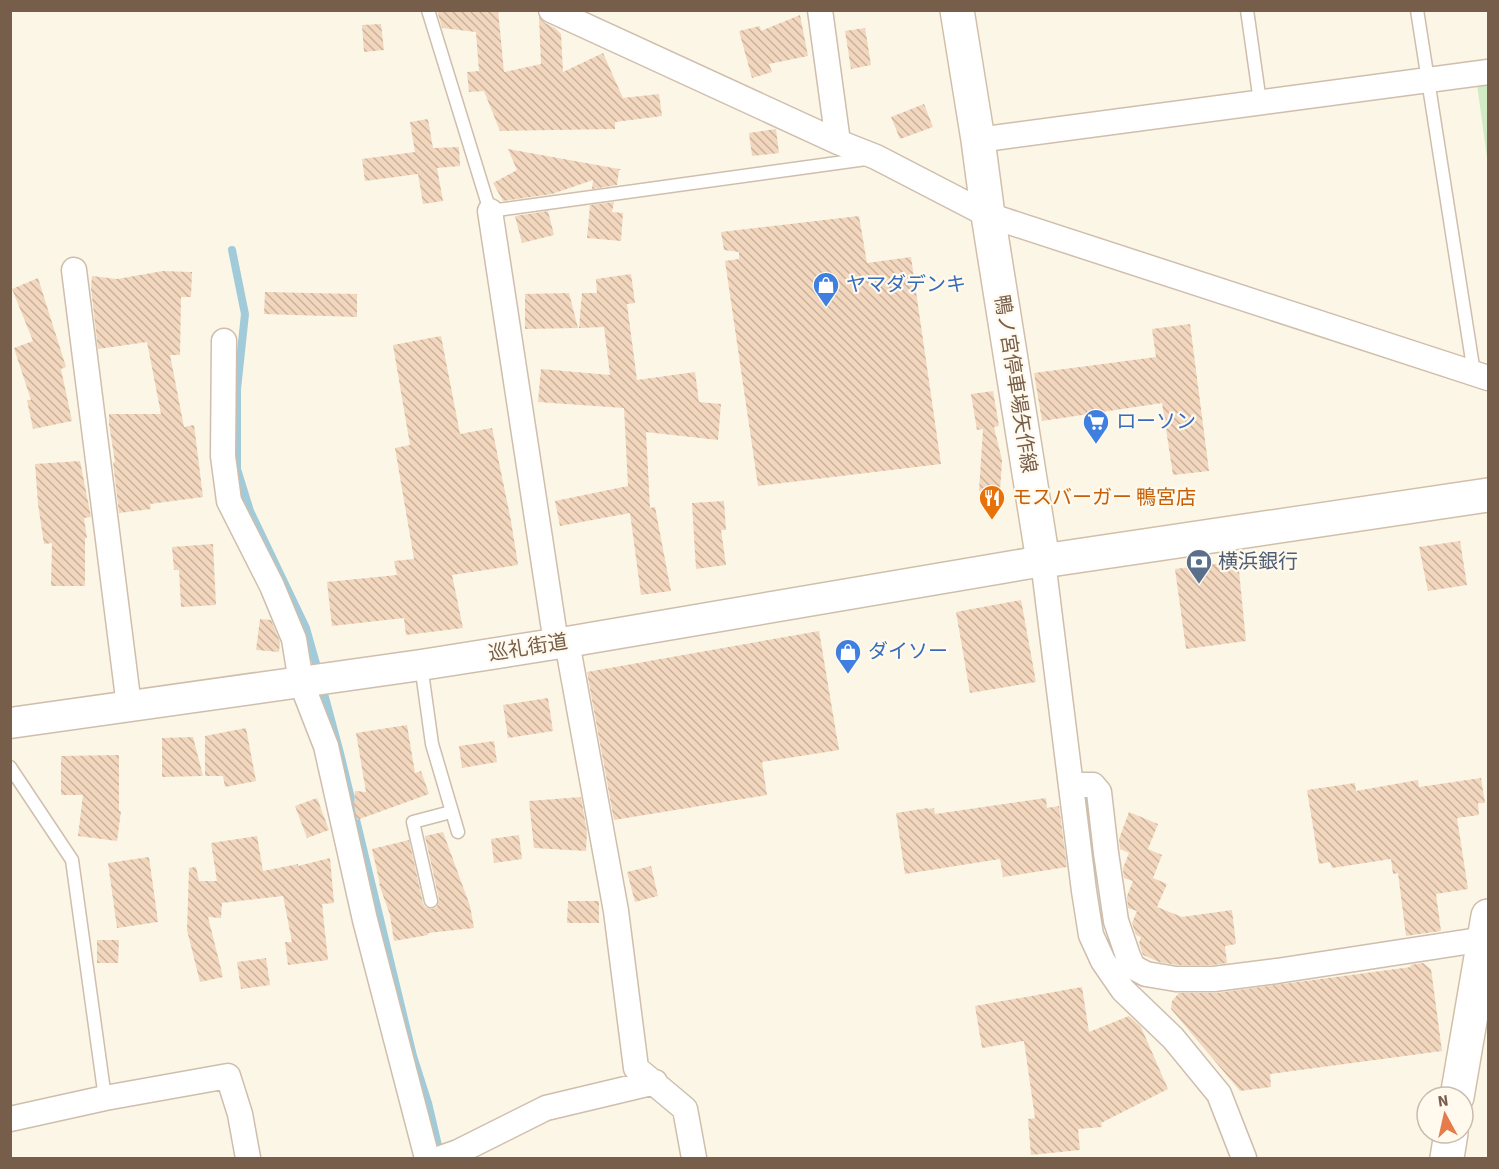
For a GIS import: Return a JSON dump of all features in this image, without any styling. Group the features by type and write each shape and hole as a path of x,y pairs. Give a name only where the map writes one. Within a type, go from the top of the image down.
{"main road":[{"name":"鴨ノ宮停車場矢作線","path":"957,10 1043,561"},
{"path":"1043,561 1488,495"},
{"path":"1459,1085 1487,931"}],"street":[{"path":"820,10 838,142"},
{"path":"562,13 838,142 876,157 988,215 1481,376"},
{"path":"978,140 1488,72"},
{"path":"490,211 561,643 615,911 636,1068 685,1109 694,1158"},
{"path":"74,270 129,706"},
{"path":"224,341 223,456 229,501 272,586 294,639 301,682 326,746 365,920 427,1158"},
{"path":"1043,561 1091,935 1103,960 1123,990 1173,1038 1219,1094 1244,1158"},
{"name":"巡礼街道","path":"10,723 561,643 1043,561"},
{"path":"1072,785 1093,785 1099,792 1116,921 1134,967 1146,974 1176,979 1214,979 1277,971 1487,931"},
{"path":"10,1119 105,1098 228,1076 240,1114 248,1158"},
{"path":"453,1156 546,1108 655,1082"}],"lane":[{"path":"428,10 490,211 876,157"},
{"path":"1247,10 1260,102"},
{"path":"1417,10 1427,80 1481,376"},
{"path":"420,665 432,744 458,832"},
{"path":"10,767 72,860 105,1098"},
{"path":"431,901 413,822 452,812"}],"green space":[{"path":"1488,83 1488,165 1477,84"}],"building":[{"path":"437,10 498,10 504,72 541,64 539,17 561,34 563,72 603,53 623,98 659,94 662,116 615,122 615,129 500,131 484,91 469,92 467,72 479,71 476,32 442,28"},
{"path":"800,15 808,56 769,64 772,72 752,78 739,31 760,26 761,31"},
{"path":"381,24 384,50 364,52 362,25"},
{"path":"865,28 871,65 851,69 845,31"},
{"path":"924,104 933,127 900,139 891,117"},
{"path":"428,119 433,148 459,147 460,166 437,168 443,201 423,204 418,174 365,181 362,159 415,152 410,122"},
{"path":"776,129 779,153 752,156 749,133"},
{"path":"508,149 622,169 619,170 617,185 592,189 593,180 552,194 503,201 493,183 517,170"},
{"path":"614,202 612,212 623,213 621,241 587,238 590,205"},
{"path":"548,211 554,235 522,243 515,216"},
{"path":"859,216 867,263 911,257 941,464 758,486 725,261 739,259 739,252 724,250 721,232"},
{"path":"163,271 192,272 191,297 181,297 180,355 170,355 184,427 194,425 203,497 150,504 151,509 119,513 109,414 161,414 147,342 98,349 91,288 92,276 117,279"},
{"path":"631,274 635,303 627,304 637,380 695,372 699,402 721,404 718,440 646,432 650,508 655,507 671,591 641,595 630,513 560,526 555,501 628,486 624,408 538,402 541,369 610,375 604,327 579,328 582,293 597,293 596,279"},
{"path":"38,278 66,367 61,369 72,421 33,429 27,400 31,400 14,348 33,341 12,289"},
{"path":"265,292 357,294 357,317 264,314"},
{"path":"569,293 578,328 525,329 525,294"},
{"path":"1190,324 1209,471 1173,475 1162,403 1042,421 1034,373 1156,357 1152,329"},
{"path":"441,336 460,434 492,428 518,565 452,575 463,628 406,635 404,618 332,626 327,582 397,575 394,561 414,559 395,448 410,445 393,345"},
{"path":"993,391 999,426 994,427 1002,460 1000,492 979,491 983,429 977,430 971,394"},
{"path":"80,461 91,517 84,518 87,538 85,538 85,586 51,586 52,543 44,544 35,464"},
{"path":"724,501 726,530 721,530 726,565 696,569 692,503"},
{"path":"1460,541 1467,585 1428,591 1419,547"},
{"path":"213,544 216,605 181,607 179,570 174,570 172,547"},
{"path":"1238,561 1246,641 1186,649 1175,569"},
{"path":"1021,600 1036,682 970,693 956,612"},
{"path":"260,619 271,620 280,642 279,652 256,650"},
{"path":"819,631 839,750 762,762 767,795 614,820 587,672"},
{"path":"548,698 553,731 508,738 503,705"},
{"path":"407,725 415,773 421,771 429,794 357,820 354,804 355,791 366,792 356,733"},
{"path":"246,728 256,781 225,787 223,776 205,776 205,736"},
{"path":"193,737 203,776 162,777 162,738"},
{"path":"494,741 497,762 462,768 459,746"},
{"path":"119,755 119,811 121,811 117,841 78,836 83,795 61,795 61,756"},
{"path":"1481,778 1485,803 1478,803 1479,815 1457,818 1468,889 1436,894 1441,931 1406,936 1398,873 1393,874 1391,859 1332,868 1330,862 1319,864 1307,790 1355,783 1356,791 1418,780 1419,787"},
{"path":"581,797 587,832 586,851 534,848 529,801"},
{"path":"317,798 329,830 307,838 295,806"},
{"path":"1046,798 1047,808 1059,806 1067,867 1003,877 1000,859 905,874 896,813 934,808 935,814"},
{"path":"1129,812 1158,824 1148,849 1162,855 1153,878 1167,884 1157,907 1182,917 1232,910 1236,944 1225,946 1227,963 1177,965 1159,962 1143,955 1139,943 1141,937 1136,935 1132,923 1137,911 1128,908 1127,896 1133,881 1124,878 1123,868 1129,853 1120,849 1119,839"},
{"path":"443,832 470,906 474,928 428,933 428,935 394,941 390,915 379,884 372,849 409,840 423,903 425,907 432,909 437,907 439,899 425,836"},
{"path":"519,835 522,859 494,863 491,839"},
{"path":"257,836 263,871 330,858 334,903 322,904 328,960 288,965 285,942 292,942 283,896 222,903 221,918 208,917 223,977 200,982 187,930 189,868 196,867 199,881 217,881 211,843"},
{"path":"149,857 158,922 117,928 108,863"},
{"path":"651,866 658,896 635,902 627,872"},
{"path":"568,901 599,901 599,923 567,923"},
{"path":"97,940 119,940 118,963 97,963"},
{"path":"266,958 270,985 241,989 237,962"},
{"path":"1423,963 1431,969 1442,1051 1270,1074 1271,1087 1240,1091 1171,1009 1172,1001 1179,993 1216,993 1411,967 1410,965"},
{"path":"1082,987 1089,1032 1129,1016 1141,1027 1168,1089 1101,1123 1102,1127 1078,1129 1080,1150 1031,1155 1028,1119 1035,1118 1024,1041 982,1048 975,1006"}],"waterway":[{"path":"232,250 245,314 237,389 237,469 250,511 306,628 319,674"},
{"path":"322,686 413,1056 428,1103 440,1154"}],"place":[{"name":"ヤマダデンキ","path":"826,308"},
{"name":"ローソン","path":"1096,445"},
{"name":"モスバーガー 鴨宮店","path":"992,521"},
{"name":"横浜銀行","path":"1199,585"},
{"name":"ダイソー","path":"848,675"}]}
